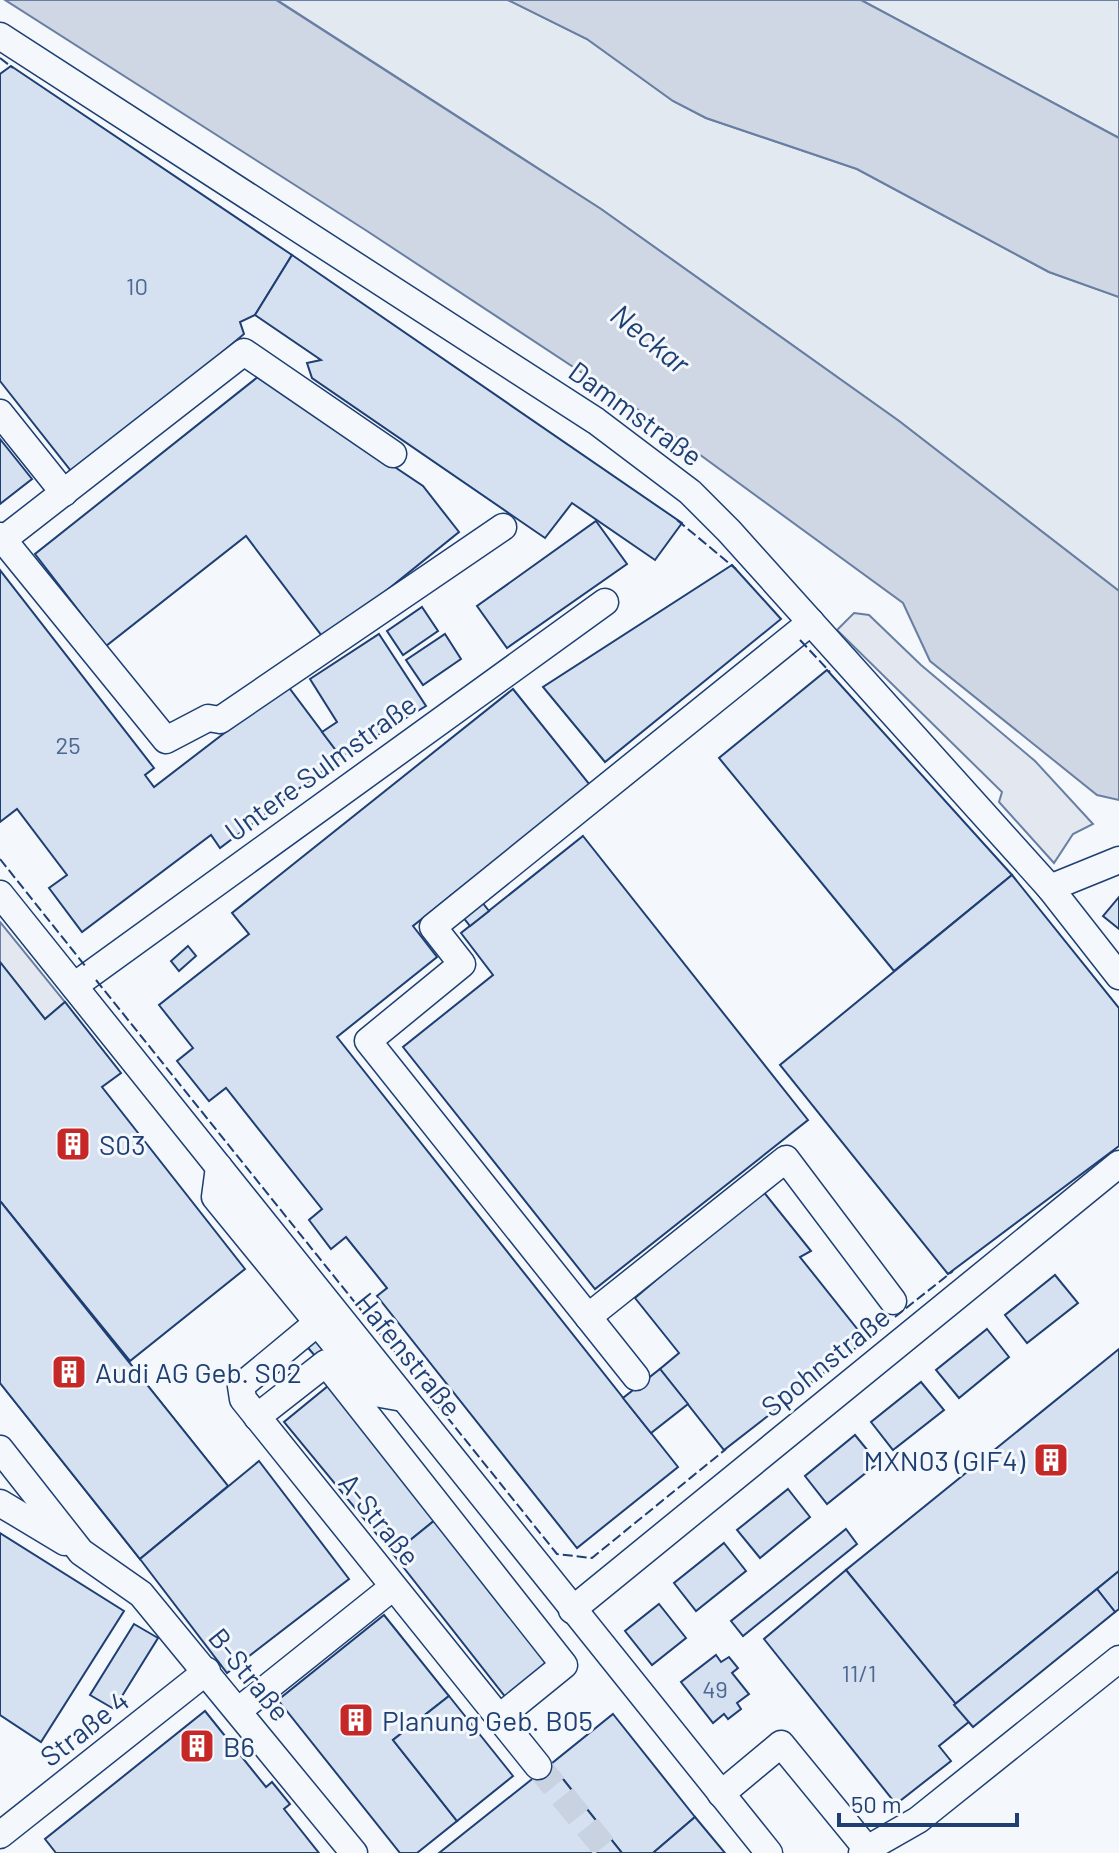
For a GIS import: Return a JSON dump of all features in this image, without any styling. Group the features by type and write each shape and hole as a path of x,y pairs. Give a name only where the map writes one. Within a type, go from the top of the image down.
{"street":[{"name":"Dammstraße","path":"0,36 608,429 690,492 1050,888 1119,976"},
{"path":"393,454 244,352 1,539 166,740 208,718 220,720 503,527"},
{"path":"0,413 64,493"},
{"name":"Untere Sulmstraße","path":"74,986 605,602"},
{"path":"636,1377 368,1041 462,964 433,927 811,622"},
{"path":"1050,888 1119,860"},
{"name":"Hafenstraße","path":"0,894 769,1853"},
{"path":"588,1317 786,1159 893,1301"},
{"name":"Spohnstraße","path":"572,1610 1119,1164"},
{"path":"219,1167 215,1197 375,1393 403,1398"},
{"name":"A-Straße","path":"317,1323 241,1386 243,1399 538,1766"},
{"path":"257,1417 326,1363 564,1665 500,1717"},
{"name":"B-Straße","path":"0,1449 81,1552"},
{"name":"B-Straße","path":"0,1503 81,1552 141,1594 354,1853"},
{"path":"238,1711 393,1587"},
{"path":"721,1794 781,1744 864,1851 918,1820 1119,1659"},
{"name":"Straße 4","path":"0,1836 207,1671"},
{"path":"0,1836 13,1853"}],"shaded area":[{"path":"277,0 508,0 587,39 673,101 706,118 857,169 1049,272 1119,297 1119,591 899,421 601,209"},
{"path":"861,0 1119,0 1119,138"},
{"path":"854,613 869,615 921,665 1035,761 1093,824 1073,834 1054,863 999,802 1002,792 837,630"},
{"path":"0,922 65,1002 45,1019 0,962"}],"water":[{"name":"Neckar","path":"5,0 276,0 601,209 899,421 1119,591 1119,800 1097,795 930,661 903,603 640,411 367,231"},
{"path":"508,0 861,0 1119,138 1119,297 1049,272 857,169 706,118 673,101 587,39"}],"building":[{"path":"11,66 292,255 255,315 240,322 244,334 75,476 0,381 0,74"},
{"path":"292,255 682,523 655,560 572,503 545,538 312,378 307,363 321,360 255,315"},
{"path":"259,376 423,486 459,532 325,640 246,536 106,646 35,554"},
{"path":"0,439 32,479 0,504"},
{"path":"596,521 627,564 507,648 477,606"},
{"path":"732,565 781,619 605,762 543,687"},
{"path":"0,570 154,768 145,775 154,787 287,685 341,757 220,848 211,835 82,932 49,888 67,875 17,809 0,822"},
{"path":"422,607 438,631 403,655 387,631"},
{"path":"379,634 426,706 341,757 322,732 337,722 310,679"},
{"path":"445,634 461,659 423,685 406,660"},
{"path":"827,670 1012,875 894,971 719,758"},
{"path":"513,689 590,785 413,926 437,957 337,1037 678,1467 577,1548 377,1296 387,1288 346,1237 331,1249 309,1220 322,1209 226,1088 209,1101 177,1061 193,1048 159,1005 249,934 232,913"},
{"path":"583,836 808,1120 595,1289 403,1047 493,975 461,933"},
{"path":"1012,875 1119,1008 1119,1146 948,1274 780,1065"},
{"path":"467,883 489,911 470,926 448,898"},
{"path":"1119,897 1119,929 1103,916"},
{"path":"188,946 196,956 179,971 171,961"},
{"name":"S03","path":"0,962 45,1019 65,1002 121,1073 102,1087 245,1269 130,1361 0,1201"},
{"path":"762,1190 811,1251 800,1257 866,1340 724,1450 660,1369 679,1353 635,1298"},
{"name":"Audi AG Geb. S02","path":"0,1201 228,1486 140,1559 0,1383"},
{"name":"Audi AG Geb. S02","path":"0,1201 228,1486 140,1559 0,1383"},
{"path":"1055,1275 1078,1303 1027,1343 1005,1315"},
{"path":"987,1329 1009,1357 959,1398 936,1370"},
{"path":"313,1333 326,1348 316,1357 303,1342"},
{"name":"MXN03 (GIF4)","path":"1119,1349 1119,1571 954,1705 846,1570"},
{"path":"660,1369 688,1404 651,1433 623,1398"},
{"path":"921,1382 944,1410 893,1450 871,1422"},
{"path":"328,1386 435,1520 393,1554 284,1422"},
{"path":"855,1435 878,1463 827,1504 805,1476"},
{"path":"259,1461 349,1579 227,1673 140,1559"},
{"path":"788,1489 810,1517 760,1558 737,1530"},
{"path":"435,1520 550,1665 507,1699 393,1554"},
{"path":"846,1529 857,1544 743,1636 731,1621"},
{"path":"0,1533 124,1611 41,1742 0,1715"},
{"path":"724,1543 746,1571 696,1611 674,1583"},
{"path":"846,1570 970,1721 939,1746 951,1761 896,1804 764,1639"},
{"path":"1119,1571 1119,1609 1115,1612 1097,1589"},
{"path":"1097,1589 1115,1612 973,1727 954,1705"},
{"path":"659,1604 686,1638 652,1665 625,1631"},
{"name":"Planung Geb. B05","path":"384,1615 449,1696 393,1740 457,1821 417,1853 400,1853 278,1700"},
{"path":"134,1624 158,1638 114,1709 90,1695"},
{"path":"716,1655 721,1662 729,1657 738,1668 732,1673 749,1694 737,1703 741,1709 728,1719 724,1714 713,1723 681,1682"},
{"path":"449,1696 513,1776 457,1821 393,1740"},
{"name":"B6","path":"205,1711 266,1787 272,1782 290,1804 284,1809 319,1853 56,1853 45,1839"},
{"path":"613,1714 695,1817 653,1853 622,1853 551,1764"},
{"path":"551,1764 622,1853 439,1853"},
{"path":"695,1817 725,1853 653,1853"}],"tunnel":[{"path":"538,1766 609,1853"}],"fence":[{"path":"0,58 13,68"},
{"path":"677,520 736,569"},
{"path":"800,640 830,672"},
{"path":"0,859 86,967"},
{"path":"96,980 557,1554 592,1558 726,1449"},
{"path":"862,1343 953,1271"}],"place":[{"name":"S03","path":"73,1144"},
{"name":"Audi AG Geb. S02","path":"69,1372"},
{"name":"MXN03 (GIF4)","path":"1051,1460"},
{"name":"Planung Geb. B05","path":"356,1720"},
{"name":"B6","path":"197,1746"}]}
